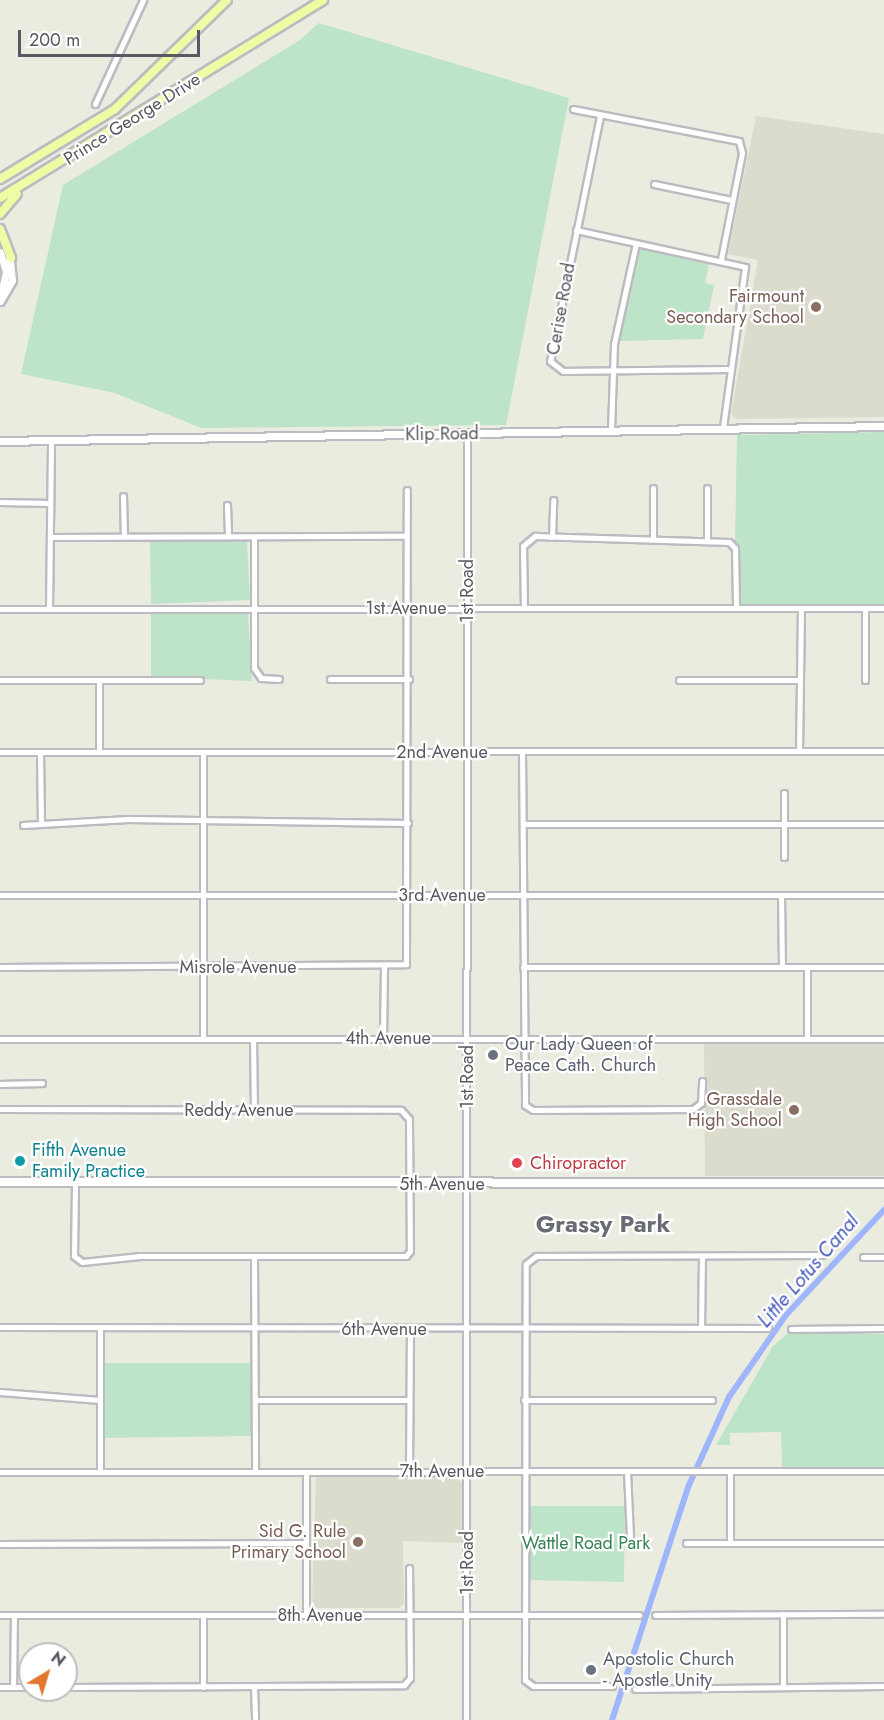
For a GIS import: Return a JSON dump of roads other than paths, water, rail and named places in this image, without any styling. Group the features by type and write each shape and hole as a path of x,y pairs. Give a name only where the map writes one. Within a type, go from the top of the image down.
{"main road":[{"name":"Prince George Drive","path":"0,178 115,109 227,0"},
{"name":"Prince George Drive","path":"0,198 33,180 323,0"},
{"path":"0,214 33,180"},
{"path":"0,230 11,258"},
{"name":"5th Avenue","path":"0,1182 884,1183"}],"street":[{"path":"95,105 143,0"},
{"path":"573,109 600,116 616,114 737,139 742,153 721,259"},
{"name":"Cerise Road","path":"600,116 550,360 563,370 727,369"},
{"path":"654,184 731,200"},
{"path":"576,230 721,259 747,272 727,369 723,428"},
{"path":"0,238 11,258 12,280 0,301"},
{"path":"611,430 612,369 636,243"},
{"path":"0,252 6,272 0,301"},
{"name":"Klip Road","path":"0,441 884,426"},
{"name":"1st Road","path":"466,1720 467,433"},
{"path":"49,609 51,441"},
{"path":"653,488 653,537"},
{"path":"707,489 707,538"},
{"path":"407,490 405,536 409,679 409,895"},
{"path":"123,496 124,536"},
{"path":"552,537 553,500"},
{"path":"0,502 50,503"},
{"path":"227,505 228,536"},
{"path":"50,537 405,536"},
{"path":"254,537 254,668 261,678 279,679"},
{"path":"524,608 524,542 552,537 653,537 707,538 735,548 736,608"},
{"path":"865,608 865,680"},
{"name":"1st Avenue","path":"0,609 884,608"},
{"path":"800,751 801,609"},
{"path":"330,679 409,679"},
{"path":"0,680 200,680"},
{"path":"99,680 99,751"},
{"path":"679,680 800,680"},
{"name":"2nd Avenue","path":"0,752 884,751"},
{"path":"40,752 41,824"},
{"path":"202,752 203,1038"},
{"path":"522,752 524,1101 533,1110 693,1109 701,1103 702,1081"},
{"path":"784,793 784,858"},
{"path":"23,825 128,819 202,824 408,823"},
{"path":"523,824 884,824"},
{"name":"3rd Avenue","path":"0,895 884,895"},
{"name":"Misrole Avenue","path":"0,967 384,967 408,961 409,895"},
{"path":"781,895 782,966"},
{"path":"383,1038 384,967"},
{"path":"523,967 884,967"},
{"path":"807,967 807,1039"},
{"name":"4th Avenue","path":"0,1039 884,1039"},
{"path":"253,1039 254,1110"},
{"path":"0,1084 42,1083"},
{"name":"Reddy Avenue","path":"0,1109 405,1112 409,1184"},
{"path":"75,1183 75,1259 406,1256 409,1184"},
{"path":"612,1686 526,1683 524,1268 531,1257 822,1255"},
{"path":"254,1256 255,1471"},
{"path":"701,1328 702,1256"},
{"path":"863,1257 884,1257"},
{"name":"6th Avenue","path":"0,1328 768,1328"},
{"path":"100,1328 100,1472"},
{"path":"790,1329 884,1328"},
{"path":"409,1471 410,1329"},
{"path":"0,1392 99,1400"},
{"path":"255,1400 409,1400"},
{"path":"524,1400 712,1400"},
{"path":"627,1471 630,1538"},
{"name":"7th Avenue","path":"0,1472 884,1471"},
{"path":"306,1472 306,1614"},
{"path":"730,1472 730,1543"},
{"path":"0,1544 305,1543"},
{"path":"686,1543 884,1543"},
{"path":"78,1687 405,1686 410,1678 409,1568"},
{"path":"783,1614 783,1686"},
{"path":"655,1615 884,1614"},
{"name":"8th Avenue","path":"0,1615 639,1615"},
{"path":"13,1687 14,1615"},
{"path":"203,1615 203,1687"},
{"path":"635,1689 884,1686"},
{"path":"0,1687 18,1687"},
{"path":"254,1687 255,1720"}],"waterway":[{"name":"Little Lotus Canal","path":"612,1720 689,1485 729,1397 786,1315 884,1210"}],"place":[{"name":"Fairmount Secondary School","path":"816,307"},
{"name":"Our Lady Queen of Peace Cath. Church","path":"493,1055"},
{"name":"Grassdale High School","path":"794,1110"},
{"name":"Fifth Avenue Family Practice","path":"20,1161"},
{"name":"Chiropractor","path":"517,1163"},
{"name":"Sid G. Rule Primary School","path":"358,1542"},
{"name":"Apostolic Church - Apostle Unity","path":"591,1670"}],"district":[{"name":"Grassy Park","path":"603,1224"}],"park label":[{"name":"Wattle Road Park","path":"586,1543"}]}
